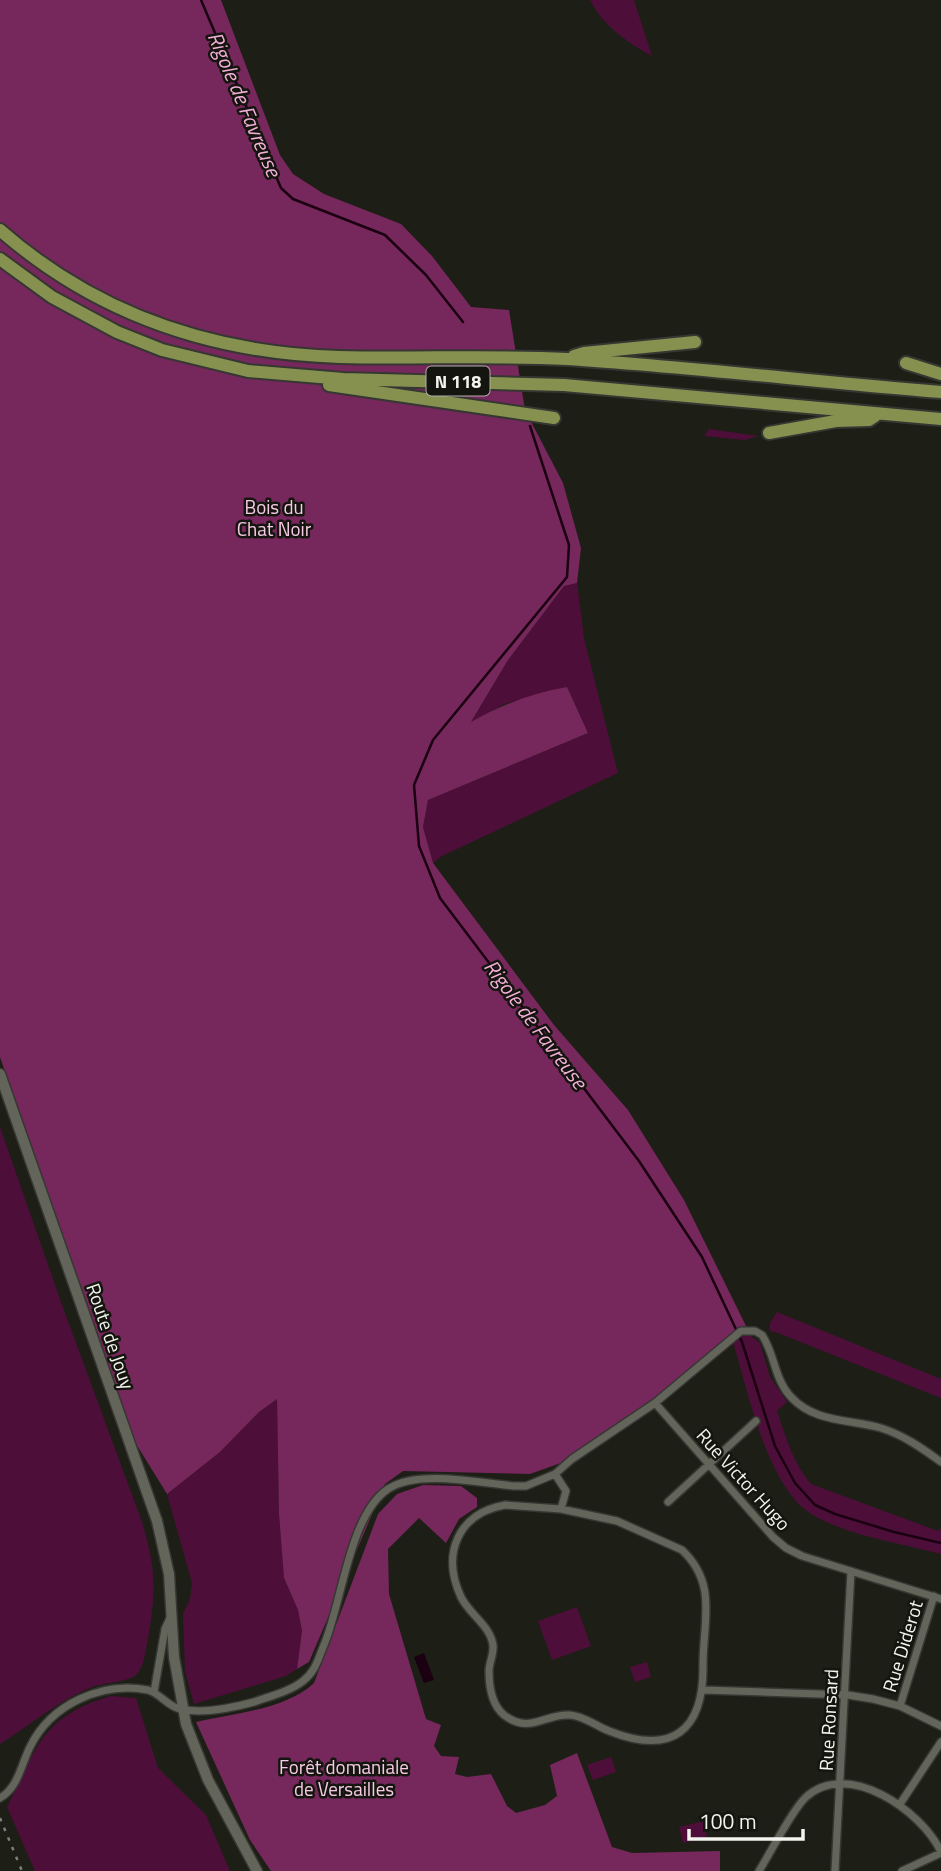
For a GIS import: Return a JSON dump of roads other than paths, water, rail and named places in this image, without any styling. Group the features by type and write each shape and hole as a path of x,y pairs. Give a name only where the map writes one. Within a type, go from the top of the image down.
{"highway":[{"name":"N 118","path":"0,230 33,257 88,293 156,325 216,342 263,351 340,357 565,359 941,392"},
{"name":"N 118","path":"0,259 52,297 117,332 162,350 248,370 299,377 564,385 941,419"},
{"path":"565,359 584,353 695,342"},
{"path":"906,363 941,374"},
{"path":"299,377 317,384 554,418"},
{"path":"769,433 836,421 869,420 881,413"}],"main road":[{"name":"Route de Jouy","path":"0,1074 158,1521 169,1574 175,1667 183,1710 200,1761 257,1871"}],"street":[{"path":"0,1798 16,1782 39,1731 60,1712 87,1696 111,1688 141,1688 154,1692 171,1706 198,1711 248,1703 301,1683 312,1673 328,1637 351,1552 364,1520 370,1507 389,1488 421,1479 443,1478 526,1486 555,1474 572,1459 655,1403 741,1332 759,1333 765,1340 782,1385 798,1404 818,1416 884,1429 921,1447 941,1462"},
{"name":"Rue Victor Hugo","path":"655,1403 786,1548 802,1556 937,1597"},
{"path":"667,1502 756,1421"},
{"path":"555,1474 566,1491 561,1509"},
{"path":"505,1505 561,1509 617,1521 682,1550 702,1578 706,1595 704,1690 691,1722 675,1736 639,1740 564,1714 527,1724 515,1721 499,1710 493,1699 489,1672 493,1646 479,1618 461,1598 453,1576 454,1544 472,1518 490,1508 505,1505"},
{"name":"Rue Ronsard","path":"835,1871 851,1571"},
{"name":"Rue Diderot","path":"900,1706 937,1597"},
{"name":"Route de Jouy","path":"154,1692 165,1629 171,1615"},
{"path":"704,1690 845,1695 873,1699 900,1706 941,1726"},
{"path":"900,1804 941,1742"},
{"path":"759,1871 806,1798 824,1787 841,1785 866,1789 900,1804 922,1822 941,1852 902,1871"}],"waterway":[{"name":"Rigole de Favreuse","path":"201,0 281,188 293,199 385,235 426,275 463,322"},
{"name":"Rigole de Favreuse","path":"530,426 569,545 567,577 433,740 414,785 419,846 440,898 639,1161 702,1257 742,1342 775,1446 795,1483 815,1505 835,1514 941,1543"}],"railway":[{"path":"0,1818 22,1871"}],"park label":[{"name":"Bois du Chat Noir","path":"274,517"},
{"name":"Forêt domaniale de Versailles","path":"344,1777"}]}
